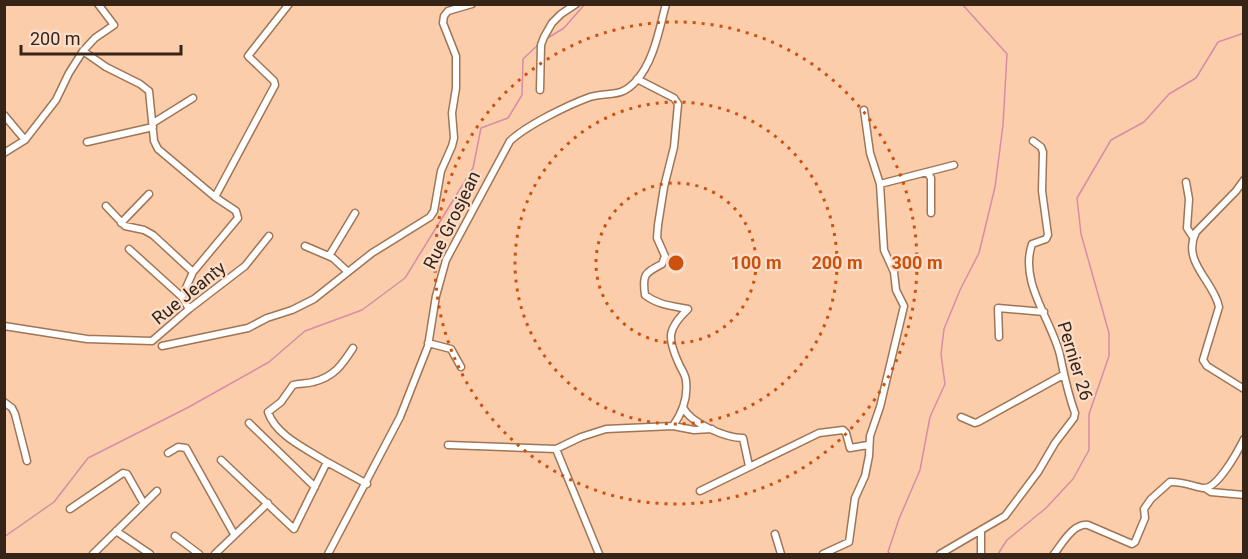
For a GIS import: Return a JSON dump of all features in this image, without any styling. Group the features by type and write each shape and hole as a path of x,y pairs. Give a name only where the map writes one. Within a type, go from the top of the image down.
{"street":[{"path":"4,153 25,140 56,100 83,51 94,38 114,25 98,4"},
{"path":"215,197 274,90 274,81 249,56 289,4"},
{"path":"162,346 248,328 267,318 292,310 314,298 372,253 430,217 434,211 441,171 453,146 452,113 457,73 456,56 443,23 444,16 448,11 472,4"},
{"path":"540,90 541,45 544,37 552,23 576,4"},
{"name":"Rue Grosjean","path":"328,555 400,417 429,343 436,296 446,260 510,141 519,132 568,105 594,96 624,92 637,79 652,52 666,4"},
{"path":"83,51 149,91 154,141 158,149 236,212 238,218 193,272 182,297"},
{"path":"637,79 674,98 678,104 674,147 658,225 657,238 664,261 649,271 643,282 645,295 649,298 663,304 688,309 671,330 670,340 686,380 683,407 673,426"},
{"path":"87,142 153,125 193,98"},
{"path":"823,555 849,542 855,498 865,476 869,456 868,445 886,385 903,306 896,290 894,272 884,249 880,184 870,153 864,110"},
{"path":"4,115 25,140"},
{"name":"Pernier 26","path":"940,555 1005,516 1018,501 1074,418 1075,413 1059,354 1032,287 1030,272 1032,244 1046,239 1048,235 1042,191 1043,152 1041,147 1033,141"},
{"path":"880,184 954,165"},
{"path":"927,172 931,178 931,213"},
{"path":"1193,237 1244,180"},
{"path":"1186,182 1189,199 1187,228 1193,237 1193,252 1197,269 1217,298 1219,307 1203,360 1207,366 1244,389"},
{"path":"121,223 149,194"},
{"path":"106,206 121,223 153,235 193,272"},
{"path":"329,256 355,213"},
{"name":"Rue Jeanty","path":"4,326 87,339 146,342 156,338 245,266 269,236"},
{"path":"305,246 329,256 348,272"},
{"path":"129,249 182,297 189,309"},
{"path":"999,337 998,308 1044,312"},
{"path":"429,343 451,349 461,367"},
{"path":"353,348 334,374 313,382 293,385 281,402 268,412 283,434 367,484"},
{"path":"961,417 975,423 978,422 1063,375"},
{"path":"4,402 12,408 15,414 27,461"},
{"path":"683,407 690,418 730,437 743,438 749,466"},
{"path":"249,423 315,487"},
{"path":"448,445 556,449 581,437 606,429 673,426 694,430 712,429"},
{"path":"700,491 819,433 843,430 850,448 868,445"},
{"path":"1205,488 1214,484 1236,455 1244,439"},
{"path":"168,453 178,447 186,448 234,534"},
{"path":"556,449 599,555"},
{"path":"221,460 294,529 327,462"},
{"path":"70,509 123,473 127,474 144,504"},
{"path":"1054,555 1074,529 1082,524 1132,544 1145,518 1144,509 1170,482 1205,488 1211,492 1244,495"},
{"path":"93,555 157,491"},
{"path":"215,555 268,503"},
{"path":"981,530 981,555"},
{"path":"116,531 150,555"},
{"path":"776,534 781,555"},
{"path":"175,536 199,555"},
{"path":"134,555 140,547"}],"waterway":[{"path":"546,39 564,28 585,4"},
{"path":"891,554 888,552 899,519 920,470 930,417 945,384 941,354 944,329 979,253 995,187 1003,125 1007,54 962,4"},
{"path":"998,554 1007,540 1046,508 1073,479 1089,450 1089,414 1109,356 1109,333 1081,234 1077,198 1111,140 1144,122 1169,94 1196,78 1218,42 1244,33"},
{"path":"4,537 54,502 88,458 187,408 269,362 305,331 362,310 405,278 473,168 481,128 508,118 522,95 523,59 539,44"}]}
